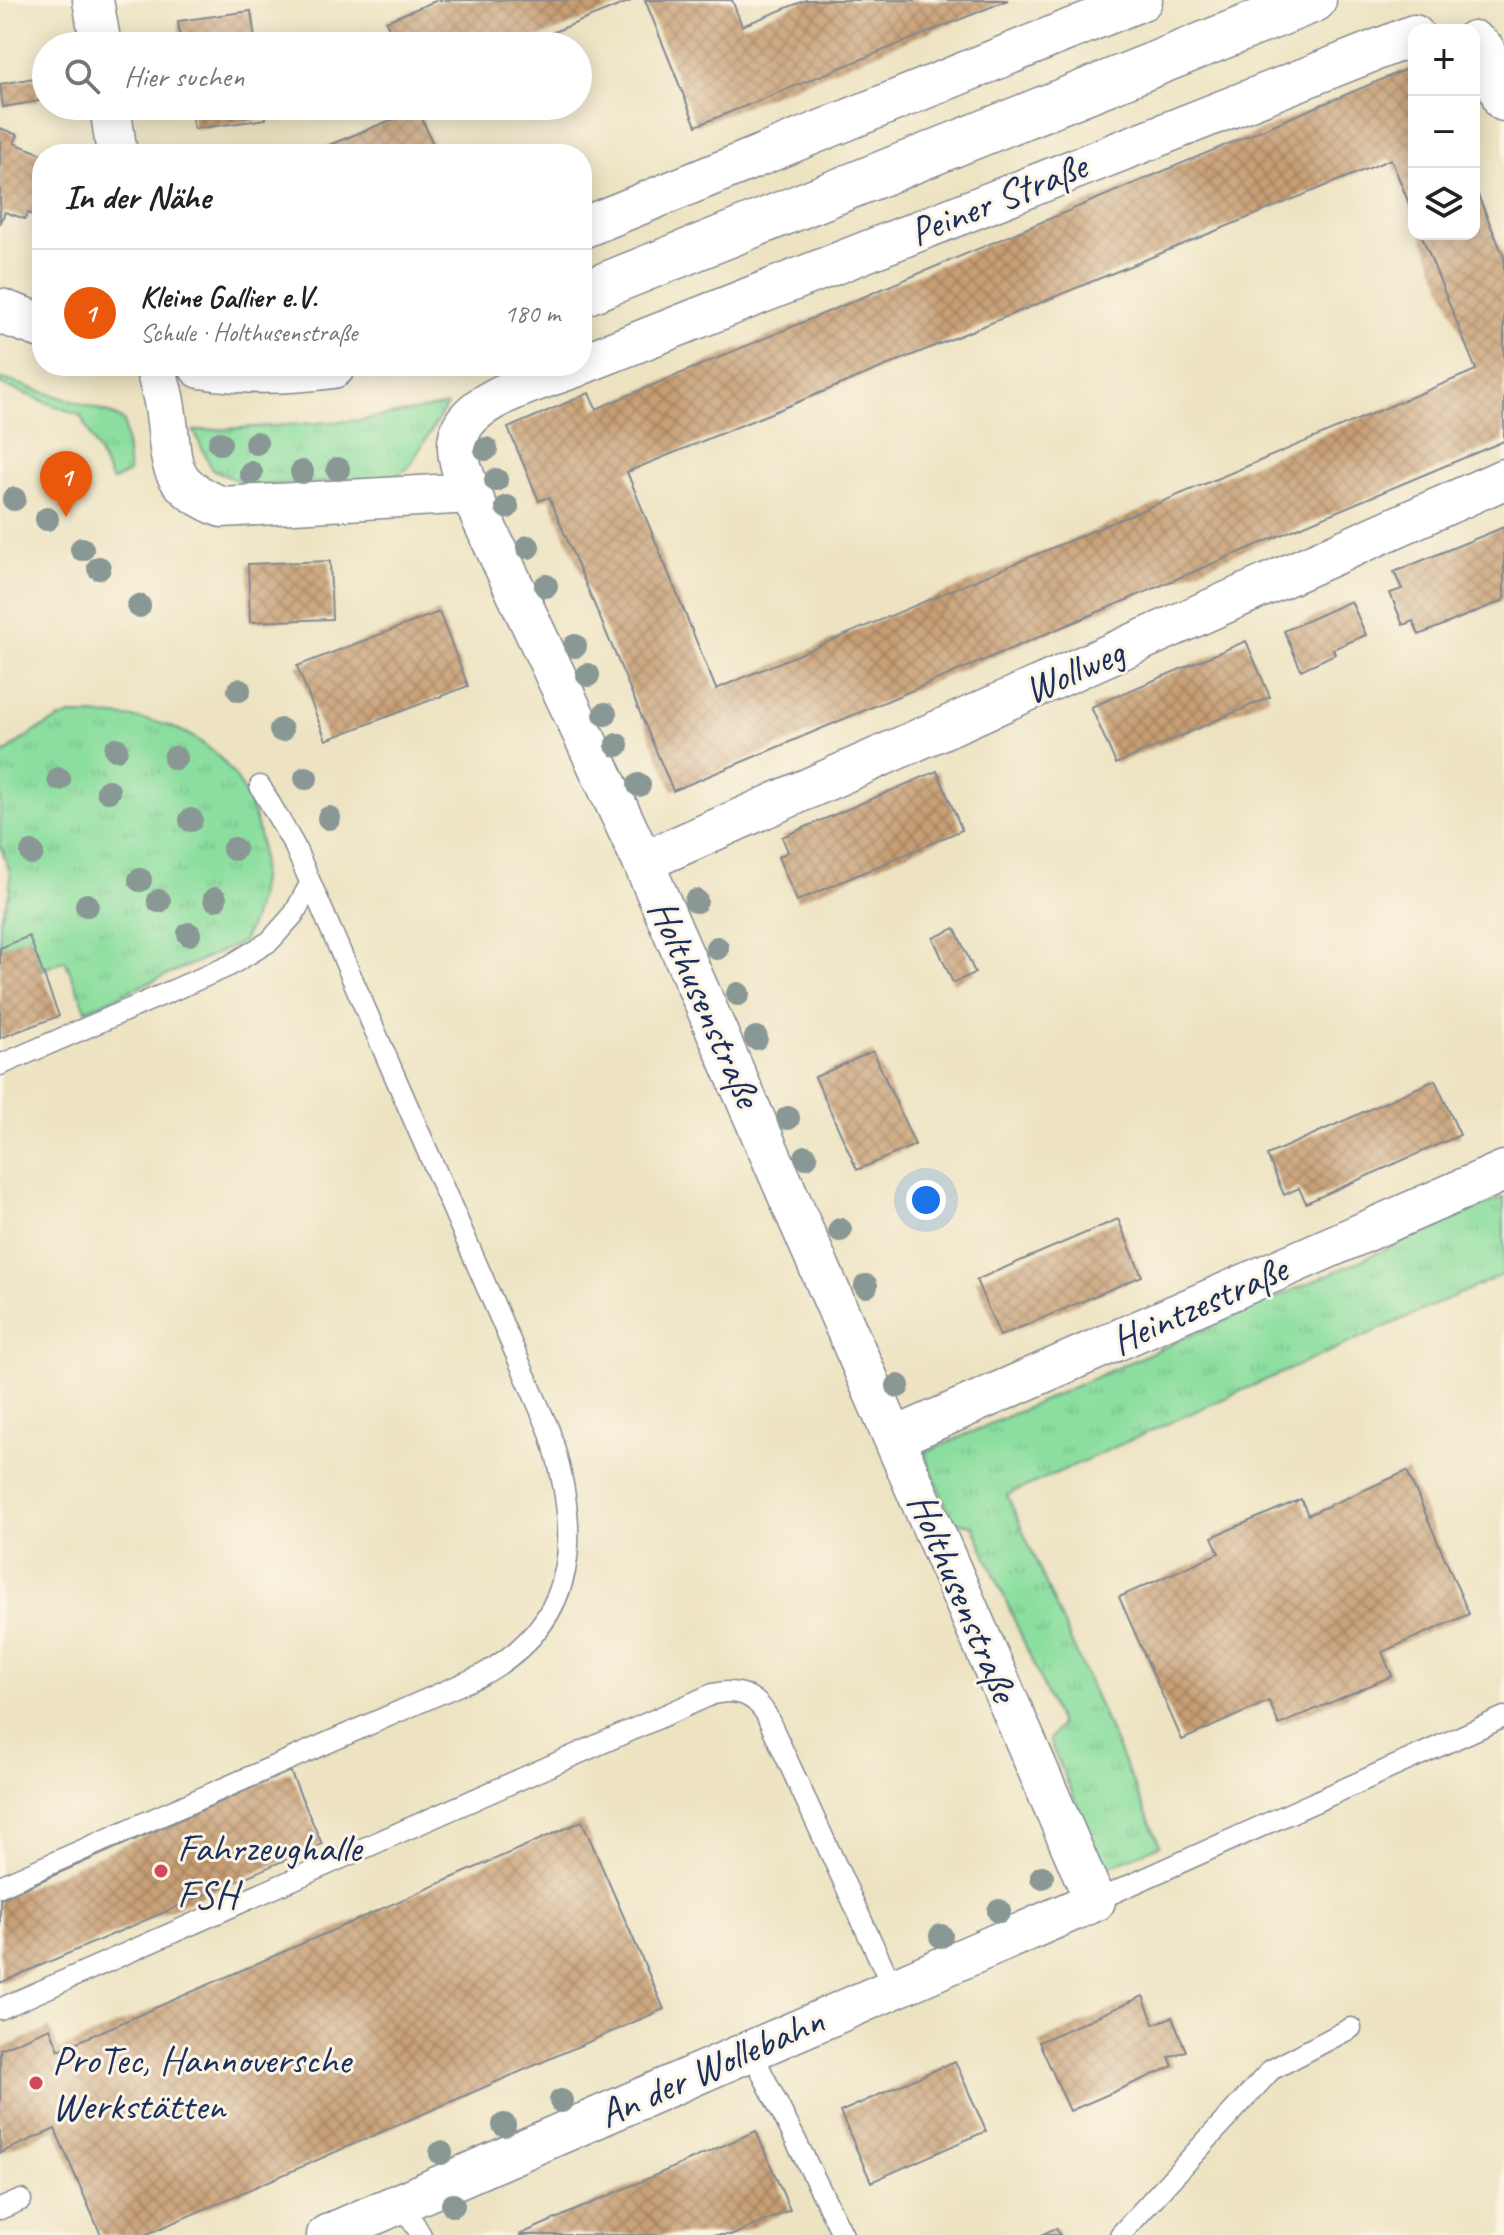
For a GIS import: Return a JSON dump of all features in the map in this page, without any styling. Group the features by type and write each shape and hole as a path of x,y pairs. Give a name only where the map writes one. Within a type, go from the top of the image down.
{"street":[{"path":"93,0 99,32"},
{"path":"592,224 1142,0"},
{"name":"Peiner Straße","path":"592,290 1314,0"},
{"name":"Peiner Straße","path":"592,360 1408,37"},
{"path":"1480,46 1504,101"},
{"path":"112,120 116,144"},
{"path":"0,311 32,322"},
{"path":"158,376 175,473 195,497 222,507 472,493"},
{"name":"Peiner Straße","path":"472,493 461,466 458,437 468,417 484,403 552,376"},
{"name":"Wollweg","path":"643,862 1504,479"},
{"name":"Holthusenstraße","path":"472,493 643,862 1095,1901"},
{"name":"Heintzestraße","path":"894,1438 1504,1171"},
{"name":"An der Wollebahn","path":"327,2235 412,2219 750,2049 1095,1901"}],"lane":[{"path":"0,1886 480,1676 506,1661 537,1632 557,1597 567,1563 569,1530 562,1478 549,1430 289,835 260,786"},
{"path":"0,1065 229,966 270,941 294,914 310,884"},
{"path":"0,2009 713,1694 725,1692 749,1695 760,1703 893,1988"},
{"path":"1095,1901 1504,1717"},
{"path":"1120,2235 1271,2070 1351,2028"},
{"path":"750,2049 843,2235"},
{"path":"0,2209 21,2200"}],"green space":[{"path":"0,378 107,412 124,421 129,473 112,481 81,416 0,384"},
{"path":"447,405 408,468 393,478 250,486 212,470 194,431 362,420"},
{"path":"70,715 153,721 179,730 207,747 229,768 245,793 256,821 261,851 261,882 255,913 243,942 86,1010 65,960 42,970 29,937 0,948 0,920 10,891 10,872 0,845 0,758 33,733"},
{"path":"1504,1197 1504,1274 1007,1495 1160,1845 1105,1869 1049,1740 1060,1725 973,1525 953,1522 924,1453"}],"building":[{"path":"438,0 633,0 554,32 390,32 386,21"},
{"path":"645,0 732,0 742,26 806,0 1008,0 696,126"},
{"path":"251,11 254,32 179,32 178,21"},
{"path":"1408,69 1408,201 1391,159 627,472 716,689 1476,370 1423,240 1480,240 1480,200 1504,257 1504,441 673,791 549,497 539,501 508,428 589,393 596,409"},
{"path":"32,79 32,102 3,107 0,84"},
{"path":"192,120 259,120 194,129"},
{"path":"391,120 423,120 433,144 332,144"},
{"path":"0,128 18,135 14,143 32,150 32,214 28,213 25,219 5,212 0,224"},
{"path":"1504,527 1504,600 1419,635 1413,621 1403,625 1390,593 1402,589 1394,572"},
{"path":"330,561 332,619 250,622 248,564"},
{"path":"1351,601 1366,635 1333,649 1335,654 1301,670 1284,631"},
{"path":"439,612 468,686 326,740 297,666"},
{"path":"1246,641 1270,697 1116,764 1091,707"},
{"path":"937,771 962,830 797,901 778,857 788,852 782,837"},
{"path":"955,928 975,973 953,983 933,938"},
{"path":"29,936 59,1016 0,1038 0,948"},
{"path":"873,1051 915,1145 857,1170 815,1077"},
{"path":"1435,1080 1460,1135 1306,1203 1299,1188 1284,1195 1267,1155"},
{"path":"1118,1219 1142,1276 1000,1336 976,1280"},
{"path":"1407,1471 1469,1614 1382,1652 1392,1676 1279,1725 1269,1701 1182,1740 1119,1597 1219,1553 1212,1537 1301,1499 1308,1515"},
{"name":"Fahrzeughalle FSH","path":"290,1771 322,1844 0,1983 0,1899"},
{"path":"582,1821 664,2009 145,2235 101,2235 55,2129 0,2153 0,2049 50,2028 59,2050"},
{"path":"1143,1996 1154,2024 1172,2017 1186,2051 1169,2057 1173,2066 1070,2111 1039,2042"},
{"path":"955,2061 986,2131 871,2182 840,2112"},
{"path":"756,2131 790,2210 733,2235 519,2235"},
{"path":"1056,2228 1060,2235 1041,2235"}],"place":[{"name":"Kleine Gallier e.V.","path":"66,517"},
{"name":"Fahrzeughalle FSH","path":"161,1871"},
{"name":"ProTec, Hannoversche Werkstätten","path":"36,2083"}]}
